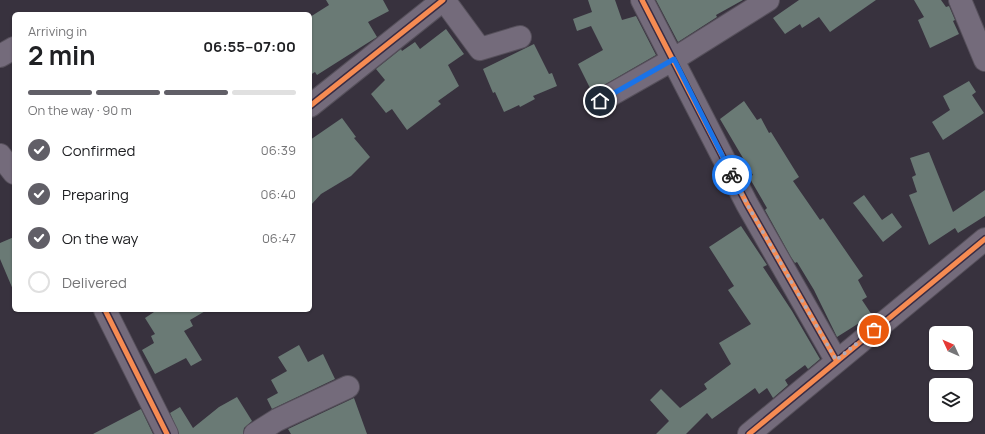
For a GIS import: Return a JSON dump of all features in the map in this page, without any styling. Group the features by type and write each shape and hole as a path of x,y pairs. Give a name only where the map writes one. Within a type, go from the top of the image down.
{"street":[{"path":"312,104 443,0 480,49 520,37"},
{"path":"642,0 674,59 747,204 836,360"},
{"path":"600,101 674,59 768,0"},
{"path":"960,0 985,60"},
{"path":"0,56 12,49"},
{"path":"0,155 12,170"},
{"path":"749,434 836,360 985,239"},
{"path":"106,312 167,434"},
{"path":"255,434 280,427 348,387"}],"building":[{"path":"326,0 383,0 389,11 368,22 377,37 317,75 315,72 312,74 312,16 329,5"},
{"path":"588,0 615,0 622,20 636,16 656,55 592,92 578,64 603,50 591,26 577,31 573,19 592,12"},
{"path":"656,0 743,0 716,15 717,17 678,42"},
{"path":"799,0 876,0 830,32 819,17 802,28 800,24 785,34 773,18"},
{"path":"914,0 941,0 946,7 949,6 955,20 953,21 959,34 930,48 918,20 924,17"},
{"path":"446,29 464,54 448,65 459,86 438,101 441,104 407,130 392,109 386,113 371,94 385,80 376,69 401,49 402,51 415,42 420,49"},
{"path":"534,44 549,74 552,73 557,86 533,96 535,99 520,107 519,105 504,112 495,92 493,93 483,69"},
{"path":"969,81 976,92 972,95 984,113 943,140 932,122 950,110 943,96"},
{"path":"744,101 757,120 761,118 769,133 771,132 799,177 793,181 820,220 823,218 863,276 858,280 867,297 862,300 872,315 837,337 814,290 797,262 795,263 791,257 765,210 767,208 749,177 753,175 720,119"},
{"path":"342,118 356,137 354,138 370,157 351,176 321,194 312,204 312,139"},
{"path":"929,152 953,212 985,190 985,216 958,233 955,228 929,245 909,195 917,192 912,177 916,175 910,158"},
{"path":"864,195 882,220 892,213 902,227 883,242 853,203"},
{"path":"741,226 767,265 763,267 792,311 820,359 808,369 805,365 785,380 788,385 773,398 767,388 759,394 755,388 712,419 707,413 686,434 656,434 669,421 650,400 661,389 680,408 707,389 704,384 731,364 719,343 751,324 728,290 734,286 709,247"},
{"path":"12,238 12,287 0,259 0,243"},
{"path":"154,312 204,312 190,320 193,326 184,331 202,360 191,366 186,358 155,374 142,350 154,343 151,336 155,334 145,318"},
{"path":"299,345 308,362 323,354 335,379 272,409 267,399 278,393 271,380 287,371 278,357"},
{"path":"237,397 252,421 244,428 243,434 179,434 170,413 180,407 193,428 219,407"},
{"path":"354,398 367,434 291,434 288,429"},
{"path":"141,409 153,434 93,434"}],"cycle path":[{"path":"312,104 443,0"},
{"path":"642,0 747,204 836,360"},
{"path":"749,434 985,239"},
{"path":"106,312 167,434"}],"way so far":[{"path":"732,175 836,360 874,330"}],"route":[{"path":"600,101 674,59 732,175"}]}
